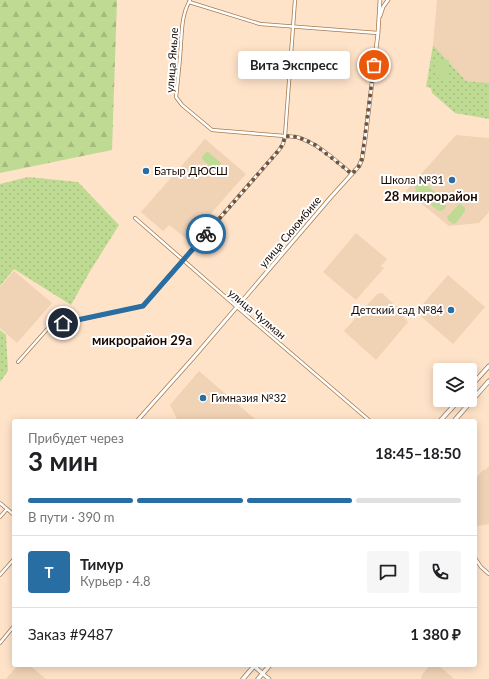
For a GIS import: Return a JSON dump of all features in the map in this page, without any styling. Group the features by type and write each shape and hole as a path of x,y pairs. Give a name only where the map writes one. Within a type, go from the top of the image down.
{"main road":[{"path":"477,379 489,366"},
{"path":"456,419 489,381"},
{"path":"442,419 453,407"},
{"path":"243,679 252,667"},
{"path":"256,667 263,674"},
{"path":"258,679 268,667"}],"street":[{"path":"18,362 50,326 143,306 279,150 283,144 285,136 295,0"},
{"name":"улица Сююмбике","path":"139,419 359,166 362,159 378,33 380,0"},
{"path":"379,19 383,7 388,0"},
{"path":"189,1 260,24 378,33"},
{"name":"улица Ямьле","path":"189,1 182,25 176,97 182,105 212,130 285,136"},
{"path":"285,136 298,137 314,144 352,174"},
{"name":"улица Чулман","path":"135,218 368,419"},
{"path":"0,503 12,513"},
{"path":"0,517 7,509"},
{"path":"0,575 12,561"},
{"path":"477,561 489,574"},
{"path":"0,643 12,628"},
{"path":"263,674 268,679"}],"shaded area":[{"path":"437,0 489,0 489,83 466,81 433,45"},
{"name":"Школа №31","path":"456,135 489,138 489,212 479,223 449,226 406,191"},
{"path":"205,139 246,174 188,240 169,225 163,231 141,212"},
{"path":"356,233 387,259 381,266 384,268 356,300 323,272"},
{"path":"14,271 52,303 17,343 0,328 0,287"},
{"name":"Детский сад №84","path":"448,275 485,307 453,344 416,312"},
{"path":"382,293 405,315 403,317 408,322 376,360 344,331 377,294"},
{"name":"Гимназия №32","path":"199,371 255,419 177,419 170,405"},
{"path":"489,466 489,524 477,526 477,477 483,470"},
{"path":"16,667 31,667 46,679 6,679"},
{"path":"428,667 440,667 454,679 421,679 422,675"}],"green space":[{"path":"0,0 117,0 112,150 0,173"},
{"path":"433,45 466,81 489,83 489,119 455,113 432,93 431,88 426,87"},
{"path":"438,58 449,60 447,79 436,78"},
{"path":"208,152 221,163 216,170 202,159 204,154"},
{"path":"28,177 78,182 119,225 71,305 14,269 0,286 0,184"},
{"path":"419,182 430,188 442,199 446,206 444,210 437,210 416,192 415,186"},
{"path":"460,204 465,208 465,211 456,223 453,224 447,217"},
{"path":"0,330 6,335 8,371 0,382"}],"way so far":[{"path":"206,234 279,150 283,144 285,136 298,137 314,144 352,174 359,166 362,159 374,65"}],"place":[{"name":"Вита Экспресс","path":"374,65"},
{"name":"Батыр ДЮСШ","path":"146,171"},
{"name":"Школа №31","path":"452,180"},
{"name":"Детский сад №84","path":"451,310"},
{"name":"Гимназия №32","path":"203,398"}],"district":[{"name":"28 микрорайон","path":"431,196"},
{"name":"микрорайон 29а","path":"142,340"}],"route":[{"path":"63,323 143,306 206,234"}]}
